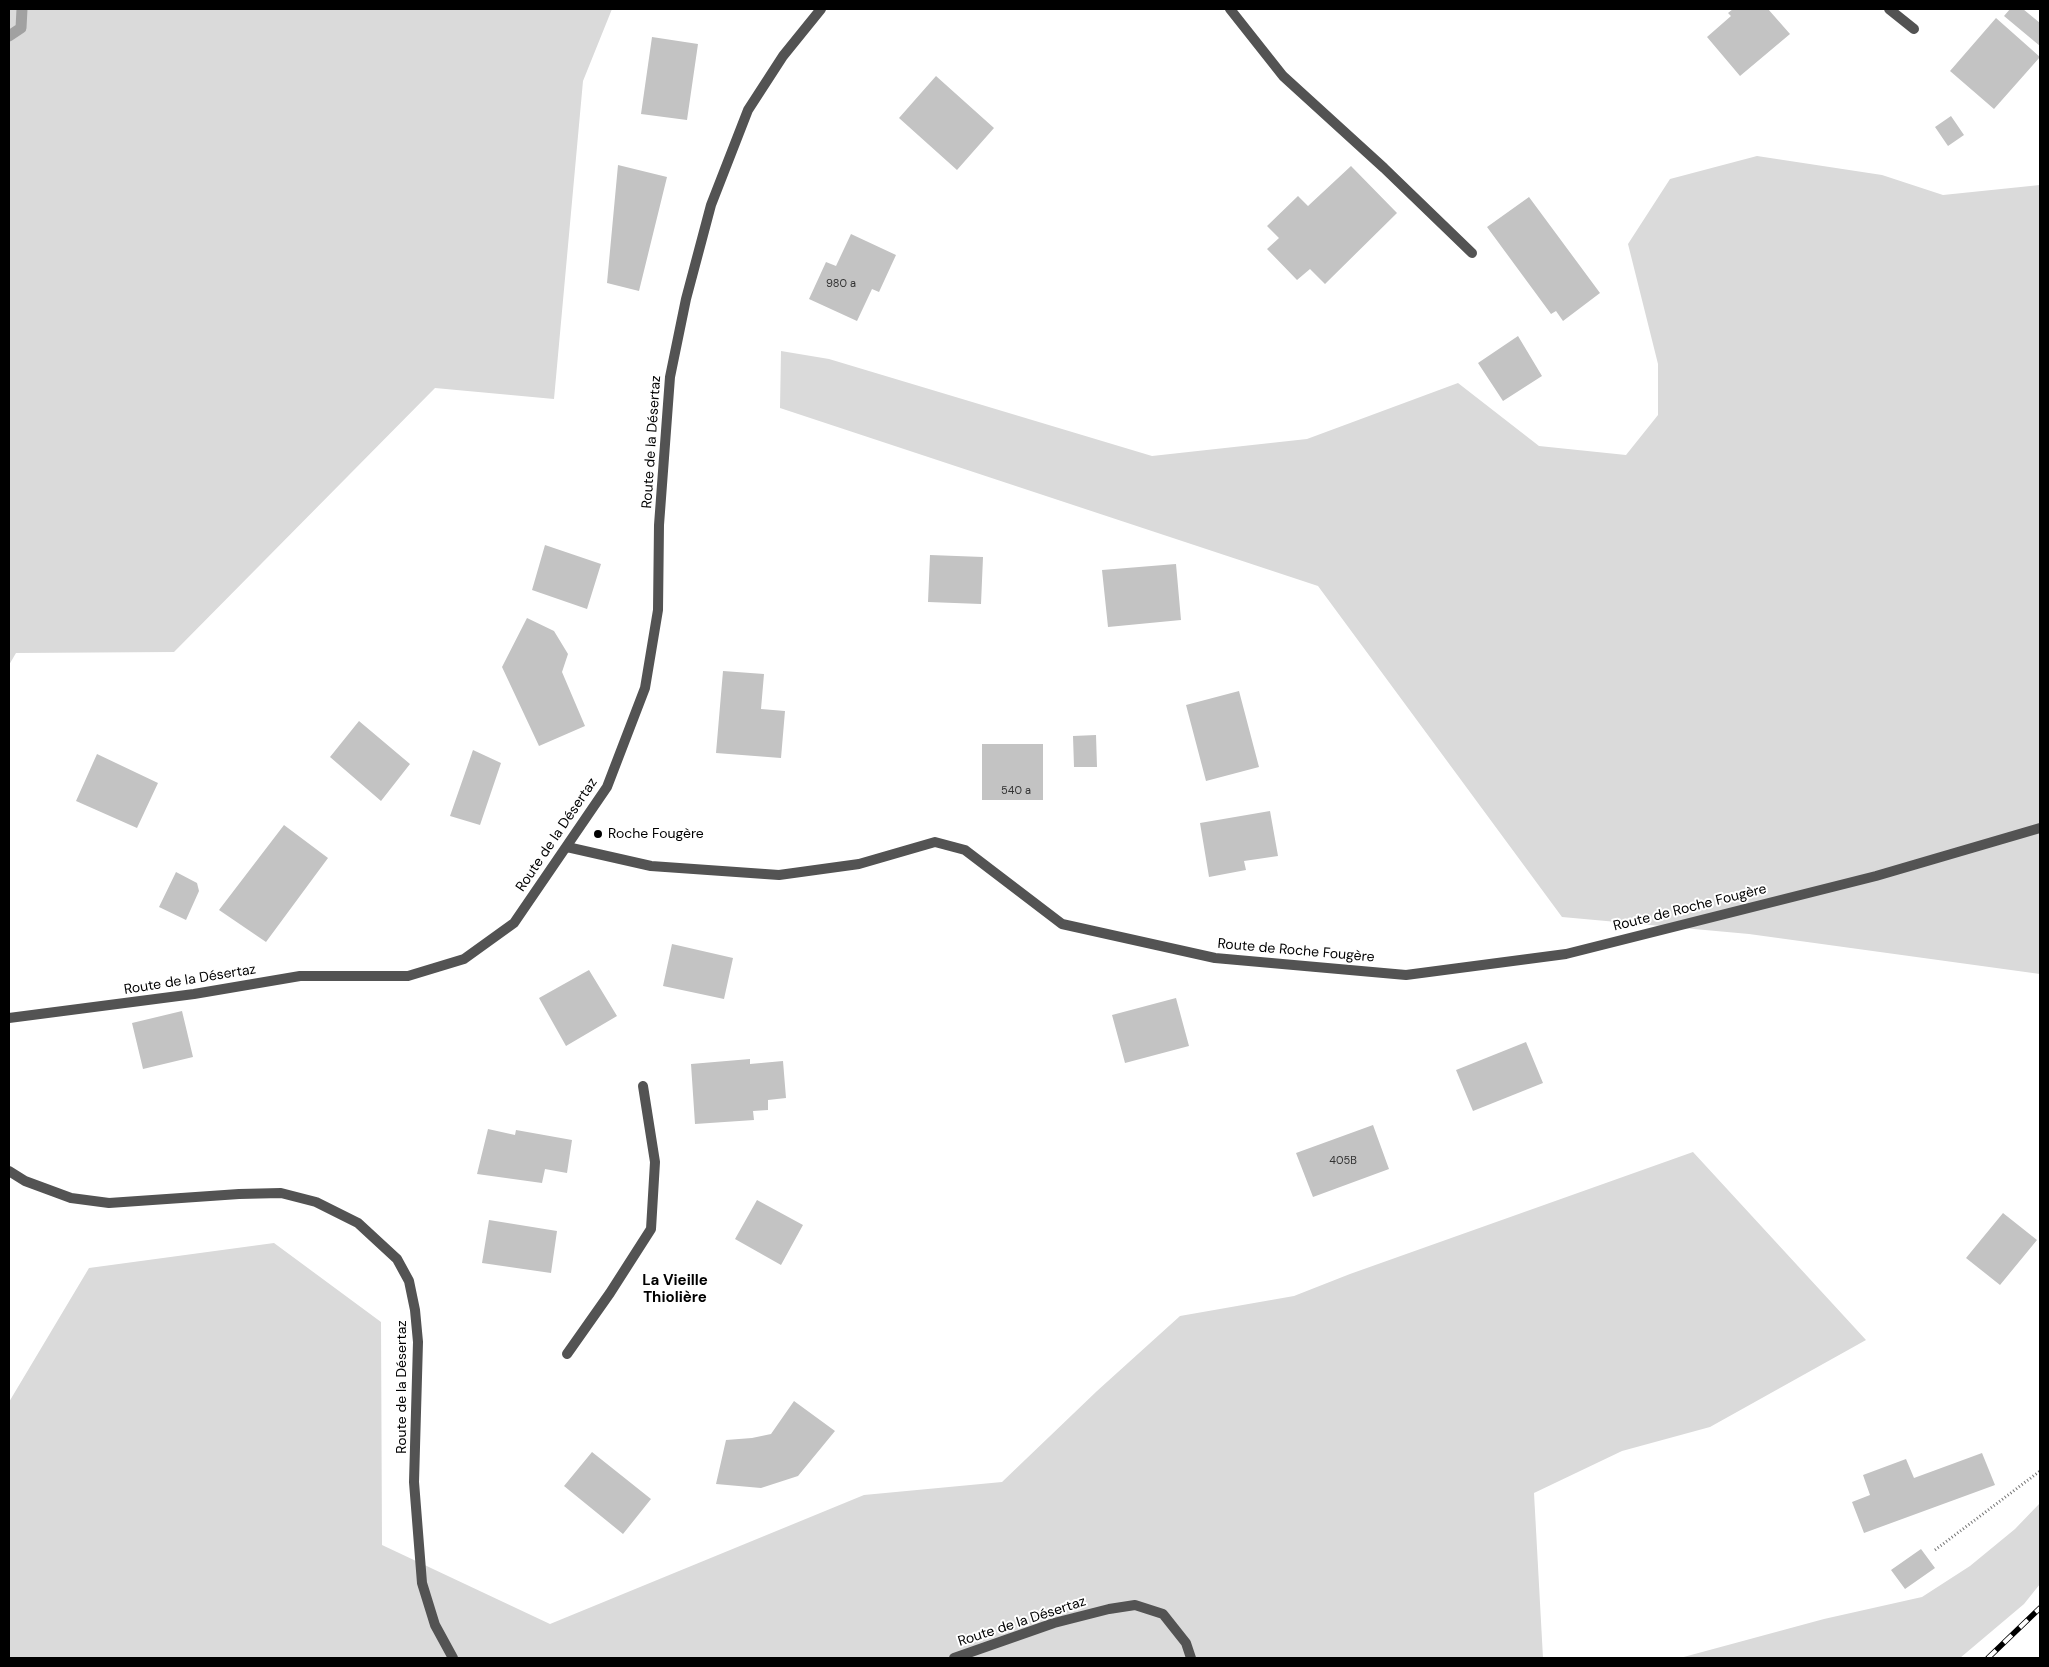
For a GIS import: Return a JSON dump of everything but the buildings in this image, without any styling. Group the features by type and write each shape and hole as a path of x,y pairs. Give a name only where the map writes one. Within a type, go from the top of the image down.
{"street":[{"name":"Route de la Désertaz","path":"9,1018 194,994 300,976 408,976 464,959 514,923 607,787 645,688 658,610 659,525 670,377 686,299 711,204 748,110 783,56 821,9"},
{"path":"1230,9 1283,76 1384,168 1472,253"},
{"path":"1890,9 1914,29"},
{"name":"Route de Roche Fougère","path":"567,847 651,866 778,875 859,864 934,842 965,850 1062,924 1215,958 1406,975 1566,954 1876,876 2040,828"},
{"path":"567,1354 610,1293 651,1229 655,1162 643,1086"},
{"name":"Route de la Désertaz","path":"9,1171 25,1181 71,1198 109,1203 280,1193 316,1202 358,1223 397,1258 409,1281 416,1310 418,1342 414,1482 422,1583 435,1625 453,1658"},
{"name":"Route de la Désertaz","path":"954,1658 1054,1622 1110,1608 1136,1605 1163,1614 1186,1643 1191,1658"}],"path":[{"path":"1935,1550 2040,1471"}],"shaded area":[{"path":"9,9 612,9 583,81 554,399 435,388 174,652 16,653 9,665"},
{"path":"1757,156 1882,175 1943,195 2040,185 2040,974 1749,934 1562,917 1318,586 780,408 781,351 829,359 1152,456 1307,439 1458,383 1539,446 1626,455 1658,415 1658,364 1628,244 1670,179"},
{"path":"1693,1152 1866,1340 1710,1427 1622,1451 1534,1493 1543,1658 9,1658 9,1402 89,1268 274,1243 381,1322 382,1545 550,1624 864,1495 1002,1482 1097,1391 1180,1316 1294,1296 1350,1274"},
{"path":"2040,1503 2040,1584 2024,1604 1960,1658 1680,1658 1824,1619 1922,1597 1970,1566 2015,1529"}],"waterway":[{"path":"9,36 21,28 22,9"}],"railway":[{"path":"1988,1658 2040,1608"}],"place":[{"name":"Roche Fougère","path":"598,834"}],"district":[{"name":"La Vieille Thiolière","path":"675,1290"}]}
